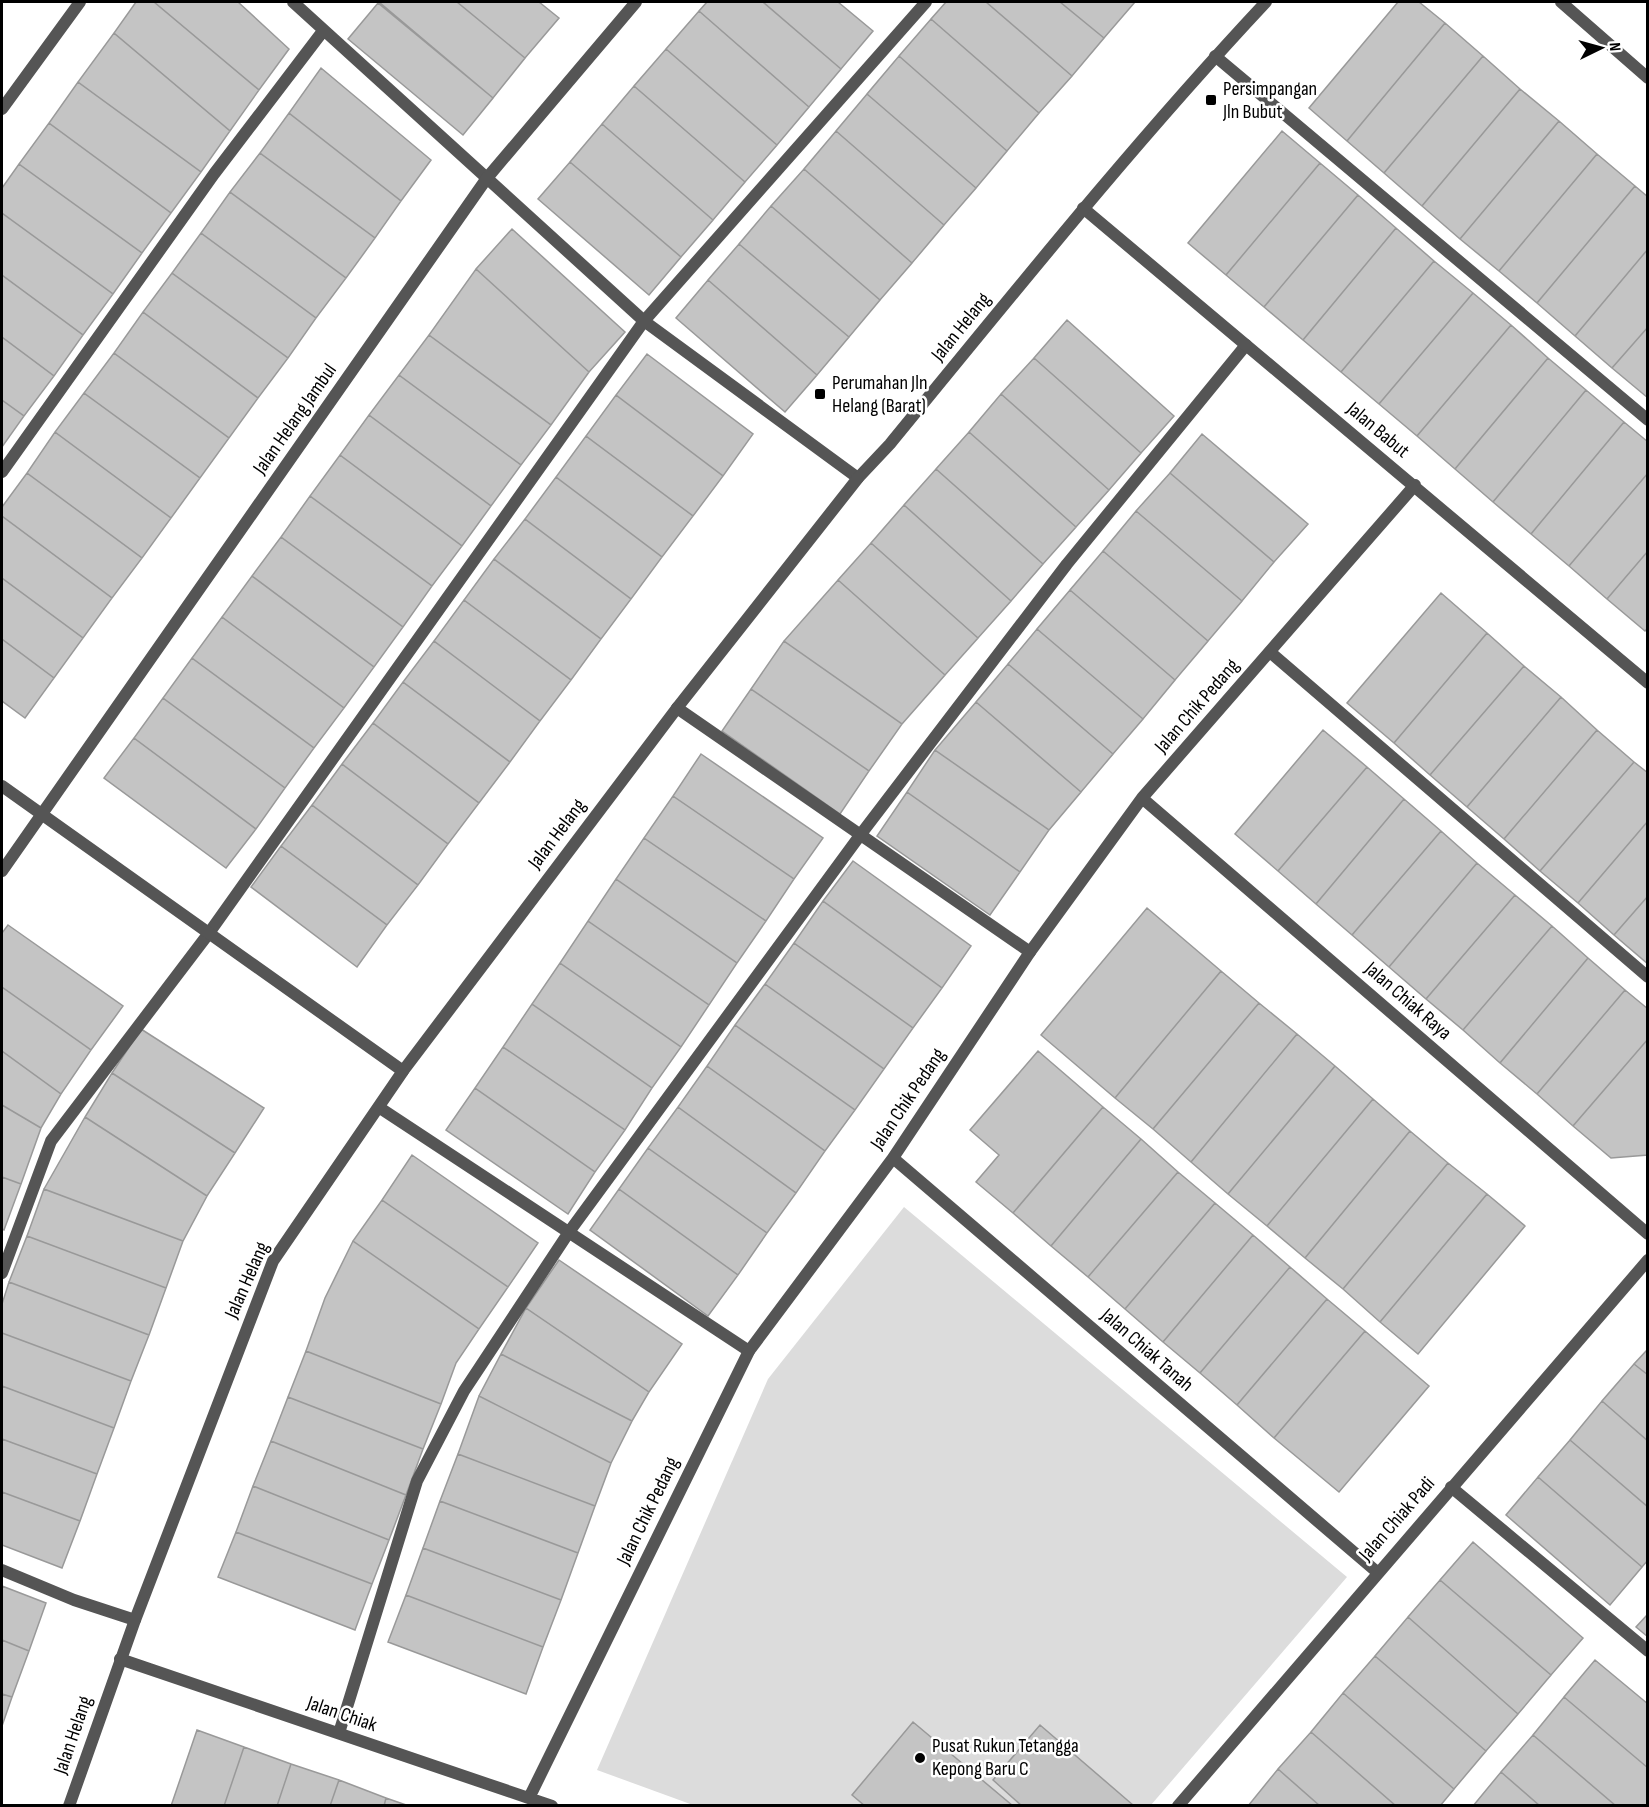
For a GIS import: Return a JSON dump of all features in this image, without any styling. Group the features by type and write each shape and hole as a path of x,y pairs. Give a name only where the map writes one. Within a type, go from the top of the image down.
{"street":[{"path":"2,109 80,2"},
{"path":"293,2 644,321 858,478"},
{"name":"Jalan Helang Jambul","path":"2,871 487,178 636,2"},
{"path":"2,1273 51,1142 209,933 644,321 926,2"},
{"name":"Jalan Helang","path":"69,1806 120,1659 273,1261 404,1071 677,708 858,478 890,444 1083,208 1215,56 1266,2"},
{"path":"1561,2 1647,78"},
{"path":"2,472 214,174 323,31"},
{"path":"1215,56 1647,420"},
{"name":"Jalan Babut","path":"1083,208 1415,485 1647,683"},
{"path":"339,1733 417,1481 464,1391 569,1233 861,834 1066,564 1246,345"},
{"name":"Jalan Chik Pedang","path":"529,1798 749,1351 892,1158 1030,952 1142,798 1415,485"},
{"path":"1270,652 1647,977"},
{"path":"677,708 1030,952"},
{"path":"2,786 404,1071"},
{"name":"Jalan Chiak Raya","path":"1142,798 1647,1234"},
{"path":"380,1108 749,1351"},
{"name":"Jalan Chiak Tanah","path":"892,1158 1377,1572"},
{"name":"Jalan Chiak Padi","path":"1178,1806 1647,1260"},
{"path":"1450,1487 1647,1651"},
{"path":"2,1570 74,1600 135,1620"},
{"name":"Jalan Chiak","path":"120,1659 552,1806"}],"shaded area":[{"path":"904,1207 1347,1577 1151,1805 693,1805 597,1770 768,1379"}],"building":[{"path":"136,2 154,2 259,90 230,131 114,33"},
{"path":"154,2 238,2 289,49 259,90"},
{"path":"379,2 457,2 525,58 493,98"},
{"path":"457,2 539,2 559,18 525,58"},
{"path":"707,2 763,2 841,69 809,107 699,11"},
{"path":"763,2 838,2 873,31 841,69"},
{"path":"946,2 986,2 1072,76 1039,113 931,19"},
{"path":"986,2 1060,2 1104,38 1072,76"},
{"path":"1060,2 1135,2 1104,38"},
{"path":"1398,2 1419,2 1445,23 1347,141 1309,108"},
{"path":"378,3 493,98 463,135 348,39"},
{"path":"699,11 809,107 777,145 666,49"},
{"path":"931,19 1039,113 1007,151 899,56"},
{"path":"1445,23 1483,56 1384,173 1347,141"},
{"path":"114,33 230,131 201,172 78,82"},
{"path":"666,49 777,145 745,182 634,86"},
{"path":"899,56 1007,151 976,188 867,94"},
{"path":"1483,56 1520,89 1422,206 1384,173"},
{"path":"321,68 431,160 401,201 289,113"},
{"path":"78,82 201,172 171,213 49,123"},
{"path":"634,86 745,182 713,220 602,124"},
{"path":"1520,89 1559,121 1460,239 1422,206"},
{"path":"867,94 976,188 944,225 836,131"},
{"path":"289,113 401,201 375,238 260,153"},
{"path":"1559,121 1597,154 1499,271 1460,239"},
{"path":"49,123 171,213 142,253 19,164"},
{"path":"602,124 713,220 681,257 570,162"},
{"path":"836,131 944,225 912,263 804,169"},
{"path":"1282,131 1320,163 1226,275 1188,243"},
{"path":"260,153 375,238 346,278 230,192"},
{"path":"1597,154 1635,186 1537,303 1499,271"},
{"path":"570,162 681,257 649,295 538,199"},
{"path":"1320,163 1358,195 1264,307 1226,275"},
{"path":"19,164 142,253 113,294 2,213 2,188"},
{"path":"804,169 912,263 880,300 771,206"},
{"path":"1635,186 1648,197 1648,249 1575,336 1537,303"},
{"path":"230,192 346,278 316,318 201,233"},
{"path":"1358,195 1396,228 1303,340 1264,307"},
{"path":"771,206 880,300 849,337 739,244"},
{"path":"2,213 113,294 83,335 2,275"},
{"path":"1396,228 1434,261 1341,372 1303,340"},
{"path":"512,229 625,332 589,372 476,269"},
{"path":"201,233 316,318 288,358 172,273"},
{"path":"739,244 849,337 817,375 708,280"},
{"path":"1648,249 1648,327 1612,368 1575,336"},
{"path":"1434,261 1473,293 1379,404 1341,372"},
{"path":"476,269 589,372 551,425 429,335"},
{"path":"172,273 288,358 258,398 143,312"},
{"path":"2,275 83,335 54,376 2,337"},
{"path":"708,280 817,375 785,412 676,318"},
{"path":"1473,293 1511,325 1417,436 1379,404"},
{"path":"143,312 258,398 229,438 114,353"},
{"path":"1067,320 1174,416 1141,453 1034,358"},
{"path":"1511,325 1548,358 1455,469 1417,436"},
{"path":"1648,327 1648,398 1612,368"},
{"path":"429,335 551,425 521,465 399,375"},
{"path":"2,337 54,376 24,416 2,400"},
{"path":"114,353 229,438 200,478 84,393"},
{"path":"647,354 753,434 723,476 616,395"},
{"path":"1034,358 1141,453 1109,490 1001,394"},
{"path":"1548,358 1586,390 1493,502 1455,469"},
{"path":"399,375 521,465 491,506 369,415"},
{"path":"1586,390 1624,422 1531,534 1493,502"},
{"path":"84,393 200,478 171,518 55,432"},
{"path":"1001,394 1109,490 1076,527 969,432"},
{"path":"616,395 723,476 693,516 586,436"},
{"path":"2,400 24,416 2,447"},
{"path":"369,415 491,506 462,546 340,455"},
{"path":"1624,422 1648,442 1648,473 1569,566 1531,534"},
{"path":"55,432 171,518 142,558 27,473"},
{"path":"969,432 1076,527 1043,564 936,469"},
{"path":"1202,434 1308,524 1274,562 1170,473"},
{"path":"586,436 693,516 662,557 556,477"},
{"path":"340,455 462,546 432,586 310,496"},
{"path":"936,469 1043,564 1011,601 904,505"},
{"path":"27,473 142,558 112,598 2,516 2,507"},
{"path":"1170,473 1274,562 1242,601 1136,511"},
{"path":"1648,473 1648,551 1607,599 1569,566"},
{"path":"556,477 662,557 631,599 525,519"},
{"path":"310,496 432,586 403,627 281,537"},
{"path":"904,505 1011,601 978,638 871,543"},
{"path":"1136,511 1242,601 1208,641 1103,551"},
{"path":"2,516 112,598 83,638 2,578"},
{"path":"525,519 631,599 601,639 494,559"},
{"path":"281,537 403,627 374,667 252,576"},
{"path":"871,543 978,638 945,675 838,580"},
{"path":"1103,551 1208,641 1175,680 1070,590"},
{"path":"1648,551 1648,628 1645,631 1607,599"},
{"path":"494,559 601,639 571,680 464,600"},
{"path":"252,576 374,667 344,708 222,617"},
{"path":"2,578 83,638 54,678 2,639"},
{"path":"838,580 945,675 902,724 784,641"},
{"path":"1070,590 1175,680 1143,719 1037,629"},
{"path":"1441,593 1487,633 1394,743 1347,703"},
{"path":"464,600 571,680 540,721 434,641"},
{"path":"222,617 344,708 314,748 192,658"},
{"path":"1037,629 1143,719 1113,754 1008,664"},
{"path":"1487,633 1524,666 1430,775 1394,743"},
{"path":"2,639 54,678 25,718 2,701"},
{"path":"434,641 540,721 510,762 403,682"},
{"path":"784,641 902,724 869,771 751,689"},
{"path":"192,658 314,748 285,788 163,698"},
{"path":"1008,664 1113,754 1081,792 976,702"},
{"path":"1524,666 1561,697 1467,807 1430,775"},
{"path":"403,682 510,762 479,803 373,723"},
{"path":"751,689 869,771 840,814 722,731"},
{"path":"1561,697 1597,730 1504,839 1467,807"},
{"path":"163,698 285,788 256,829 134,738"},
{"path":"976,702 1081,792 1049,830 935,750"},
{"path":"373,723 479,803 448,844 342,764"},
{"path":"1323,730 1367,767 1278,871 1235,834"},
{"path":"1597,730 1634,762 1540,871 1504,839"},
{"path":"134,738 256,829 226,868 104,778"},
{"path":"935,750 1049,830 1020,872 907,792"},
{"path":"701,754 823,838 794,879 673,796"},
{"path":"1634,762 1648,773 1648,821 1578,903 1540,871"},
{"path":"342,764 448,844 418,885 312,805"},
{"path":"1367,767 1404,799 1316,904 1278,871"},
{"path":"907,792 1020,872 990,915 877,836"},
{"path":"673,796 794,879 766,921 644,838"},
{"path":"1404,799 1441,831 1352,935 1316,904"},
{"path":"312,805 418,885 387,925 281,846"},
{"path":"1648,821 1648,896 1614,935 1578,903"},
{"path":"1441,831 1477,863 1389,967 1352,935"},
{"path":"644,838 766,921 737,963 616,879"},
{"path":"281,846 387,925 357,967 251,887"},
{"path":"853,861 971,946 942,988 823,901"},
{"path":"1477,863 1515,895 1426,999 1389,967"},
{"path":"616,879 737,963 709,1005 588,921"},
{"path":"1515,895 1552,926 1463,1030 1426,999"},
{"path":"1648,896 1648,964 1614,935"},
{"path":"823,901 942,988 913,1028 794,943"},
{"path":"1147,908 1221,971 1115,1098 1041,1035"},
{"path":"588,921 709,1005 681,1047 560,963"},
{"path":"8,925 123,1006 91,1050 2,987 2,933"},
{"path":"1552,926 1588,958 1500,1063 1463,1030"},
{"path":"794,943 913,1028 884,1069 765,984"},
{"path":"1588,958 1625,990 1537,1094 1500,1063"},
{"path":"560,963 681,1047 652,1088 532,1004"},
{"path":"1221,971 1259,1003 1153,1129 1115,1098"},
{"path":"765,984 884,1069 855,1110 735,1025"},
{"path":"2,987 91,1050 61,1094 2,1051"},
{"path":"1625,990 1648,1009 1648,1039 1573,1126 1537,1094"},
{"path":"1259,1003 1297,1034 1191,1162 1153,1129"},
{"path":"532,1004 652,1088 625,1130 503,1047"},
{"path":"735,1025 855,1110 825,1151 707,1066"},
{"path":"141,1029 264,1108 235,1153 112,1073"},
{"path":"1297,1034 1335,1066 1228,1194 1191,1162"},
{"path":"1648,1039 1648,1155 1611,1158 1573,1126"},
{"path":"503,1047 625,1130 595,1172 475,1088"},
{"path":"2,1051 61,1094 41,1128 2,1105"},
{"path":"1038,1051 1103,1107 1013,1213 976,1182 999,1155 970,1130"},
{"path":"707,1066 825,1151 796,1193 678,1107"},
{"path":"1335,1066 1373,1099 1267,1226 1228,1194"},
{"path":"112,1073 235,1153 207,1196 85,1117"},
{"path":"475,1088 595,1172 568,1214 446,1130"},
{"path":"1373,1099 1410,1131 1305,1258 1267,1226"},
{"path":"2,1105 41,1128 21,1184 2,1177"},
{"path":"678,1107 796,1193 767,1233 648,1148"},
{"path":"1103,1107 1141,1139 1051,1246 1013,1213"},
{"path":"85,1117 207,1196 183,1241 44,1189"},
{"path":"1410,1131 1448,1163 1343,1289 1305,1258"},
{"path":"1141,1139 1178,1172 1088,1277 1051,1246"},
{"path":"648,1148 767,1233 738,1275 619,1189"},
{"path":"412,1155 538,1243 508,1287 382,1200"},
{"path":"1448,1163 1487,1194 1380,1322 1343,1289"},
{"path":"1178,1172 1215,1203 1125,1309 1088,1277"},
{"path":"2,1177 21,1184 4,1230 2,1229"},
{"path":"44,1189 183,1241 166,1288 27,1236"},
{"path":"619,1189 738,1275 708,1316 590,1230"},
{"path":"1487,1194 1525,1226 1418,1354 1380,1322"},
{"path":"382,1200 508,1287 479,1329 353,1241"},
{"path":"1215,1203 1253,1235 1163,1342 1125,1309"},
{"path":"1253,1235 1290,1267 1200,1373 1163,1342"},
{"path":"27,1236 166,1288 149,1335 9,1282"},
{"path":"353,1241 479,1329 456,1363 441,1404 306,1351 325,1298"},
{"path":"559,1260 682,1344 649,1392 526,1308"},
{"path":"1290,1267 1327,1299 1237,1405 1200,1373"},
{"path":"9,1282 149,1335 131,1381 2,1333 2,1304"},
{"path":"1327,1299 1365,1331 1274,1438 1237,1405"},
{"path":"526,1308 649,1392 632,1421 501,1354"},
{"path":"1365,1331 1429,1386 1339,1492 1274,1438"},
{"path":"2,1333 131,1381 114,1428 2,1386"},
{"path":"1648,1349 1648,1375 1634,1364"},
{"path":"306,1351 441,1404 423,1449 288,1397"},
{"path":"501,1354 632,1421 611,1463 479,1396"},
{"path":"1634,1364 1648,1375 1648,1441 1602,1401"},
{"path":"2,1386 114,1428 97,1474 2,1439"},
{"path":"479,1396 611,1463 595,1506 458,1454"},
{"path":"288,1397 423,1449 406,1495 271,1441"},
{"path":"1602,1401 1648,1441 1648,1507 1570,1440"},
{"path":"2,1439 97,1474 80,1521 2,1492"},
{"path":"1570,1440 1648,1507 1648,1560 1642,1567 1538,1477"},
{"path":"271,1441 406,1495 389,1540 253,1486"},
{"path":"458,1454 595,1506 578,1553 440,1501"},
{"path":"1538,1477 1642,1567 1610,1605 1506,1515"},
{"path":"253,1486 389,1540 372,1584 236,1532"},
{"path":"2,1492 80,1521 62,1568 2,1545"},
{"path":"440,1501 578,1553 561,1600 423,1548"},
{"path":"236,1532 372,1584 355,1630 218,1577"},
{"path":"1473,1542 1583,1638 1551,1675 1440,1580"},
{"path":"423,1548 561,1600 543,1647 406,1595"},
{"path":"1440,1580 1551,1675 1518,1714 1408,1617"},
{"path":"2,1586 46,1603 29,1651 2,1640"},
{"path":"406,1595 543,1647 526,1694 388,1642"},
{"path":"1648,1614 1648,1637 1636,1627"},
{"path":"1408,1617 1518,1714 1486,1751 1375,1656"},
{"path":"2,1640 29,1651 12,1697 2,1694"},
{"path":"1375,1656 1486,1751 1454,1789 1343,1693"},
{"path":"1595,1660 1648,1704 1648,1768 1564,1697"},
{"path":"1343,1693 1454,1789 1440,1806 1396,1806 1311,1732"},
{"path":"2,1694 12,1697 2,1726"},
{"path":"1564,1697 1648,1768 1648,1806 1616,1806 1533,1735"},
{"name":"Pusat Rukun Tetangga Kepong Baru C","path":"913,1722 1013,1806 865,1806 852,1795"},
{"path":"1040,1725 1133,1806 1022,1806 993,1780"},
{"path":"197,1730 244,1747 224,1806 171,1806"},
{"path":"1311,1732 1396,1806 1320,1806 1278,1769"},
{"path":"1533,1735 1616,1806 1540,1806 1501,1772"},
{"path":"244,1747 291,1764 277,1806 224,1806"},
{"path":"291,1764 339,1780 330,1806 277,1806"},
{"path":"1278,1769 1320,1806 1248,1806"},
{"path":"1501,1772 1540,1806 1473,1806"},
{"path":"339,1780 386,1798 384,1806 330,1806"},
{"path":"386,1798 409,1806 384,1806"}],"place":[{"name":"Persimpangan Jln Bubut","path":"1211,100"},
{"name":"Perumahan Jln Helang (Barat)","path":"820,394"},
{"name":"Pusat Rukun Tetangga Kepong Baru C","path":"920,1758"}]}
